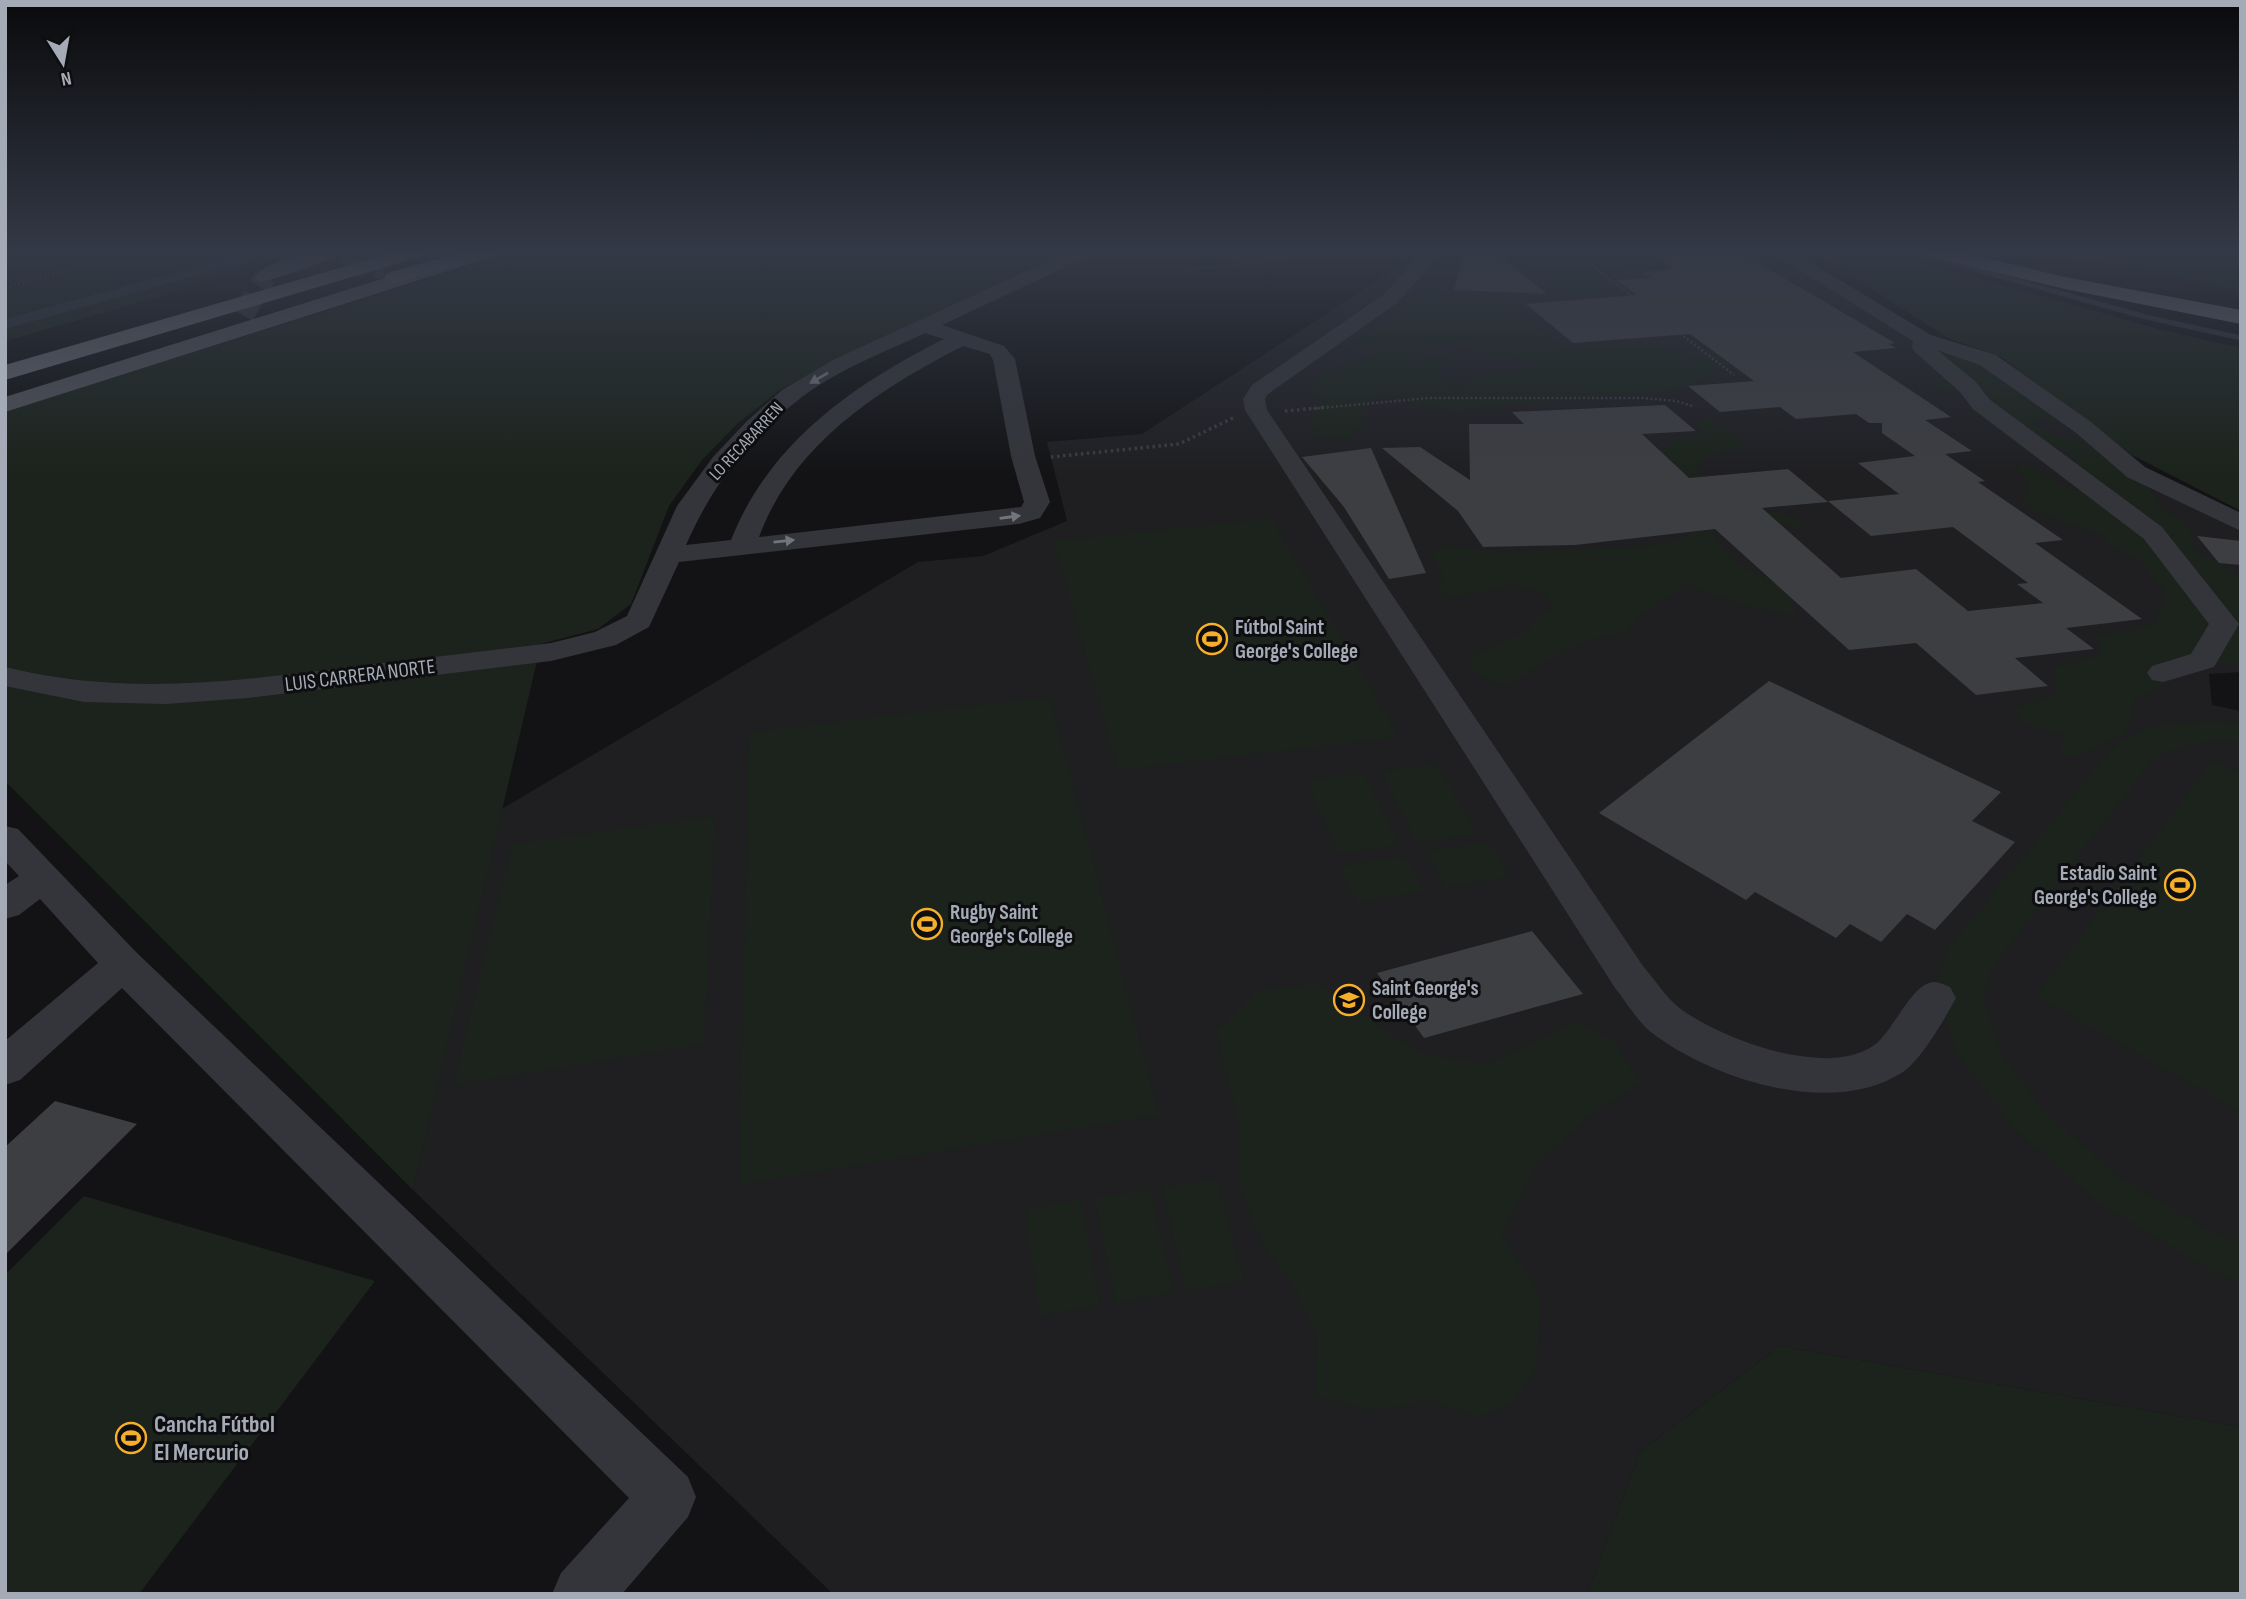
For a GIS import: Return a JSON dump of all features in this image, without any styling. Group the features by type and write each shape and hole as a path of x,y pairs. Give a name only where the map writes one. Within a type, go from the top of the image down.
{"highway":[{"path":"56,336 91,326"},
{"path":"5,361 138,326"},
{"path":"5,373 164,326"},
{"path":"105,343 182,326"}],"main road":[{"path":"5,389 208,332 221,326"},
{"path":"5,405 256,326"}],"lane":[{"path":"667,555 1019,516 1031,512 1037,502 1023,456 1004,359 997,350 924,326"},
{"name":"LO RECABARREN","path":"667,555 691,506 722,462 755,426 790,395 843,365 924,326"},
{"path":"1352,326 1260,390 1254,399 1259,414 1629,977 1665,1020 1703,1043 1745,1061 1791,1073 1849,1076 1889,1058 1936,998"},
{"path":"1902,326 1924,339 1989,360 2083,428 2136,472 2241,523"},
{"path":"742,546 753,513 772,480 802,447 894,374 962,338"},
{"path":"1924,339 1922,348 1968,387 1981,404 2152,533 2224,624 2203,660 2163,673"},
{"name":"LUIS CARRERA NORTE","path":"5,676 37,686 118,694 214,693 551,652 605,639 639,621 667,555"},
{"path":"5,838 123,964 668,1497 582,1594"},
{"path":"5,905 42,878"},
{"path":"5,1068 123,964"}],"path":[{"path":"1670,326 1734,375"},
{"path":"1051,457 1179,444 1231,418 1429,398 1642,398 1677,401 1692,406"}],"shaded area":[{"path":"5,326 59,326 5,341"},
{"path":"278,326 912,326 780,390 737,424 702,460 669,506 631,604 598,629 541,644 413,1190 5,781 5,411"},
{"name":"Saint George's College","path":"1308,326 1892,326 1904,333 1983,362 2151,483 2241,519 2241,672 2209,674 2212,705 2241,711 2241,1427 1780,1346 1640,1452 1587,1594 833,1594 413,1190 500,810 918,562 983,556 1067,521 1047,442 1142,434"},
{"path":"1380,326 1537,326 1564,350 1663,348 1682,351 1719,365 1709,378 1667,392 1558,399 1456,411 1418,404 1390,395 1363,405 1364,422 1348,439 1316,438 1310,420 1320,401 1308,386 1325,373 1362,361 1375,350 1352,342 1377,331","holes":["1471,339 1484,352 1502,358 1540,362 1524,368 1482,375 1453,389 1438,374 1445,361 1414,353 1424,344 1438,347"]},
{"path":"1929,326 2146,326 2241,348 2241,511 2132,455 2001,357 1948,338"},
{"path":"1905,333 1983,362 2077,426 2034,418 2037,428 2086,445 2151,490 2159,505 2184,524 2193,535 2191,547 2241,577 2241,664 2222,663 2195,668 2135,700 2126,733 2081,756 2058,754 2064,741 2061,733 2033,727 2017,717 2016,708 2056,695 2055,667 2101,655 2097,636 2148,627 2157,619 2158,610 2167,601 2165,594 2139,559 2109,546 2102,535 2034,511 2023,503 2030,484 2021,476 2016,465 2039,472 2066,488 2077,490 2102,482 2081,468 2067,451 2039,442 1972,392 1945,391 1931,385 1932,379 1959,376"},
{"path":"1707,418 1724,426 1745,443 1736,450 1711,455 1697,465 1705,476 1728,494 1741,500 1797,517 1805,530 1770,520 1720,528 1711,533 1730,556 1746,569 1794,584 1800,594 1791,603 1797,617 1745,605 1686,584 1638,617 1626,632 1576,645 1513,681 1498,686 1472,669 1470,656 1525,633 1534,621 1553,607 1545,593 1515,585 1453,597 1443,596 1439,587 1443,576 1431,553 1444,545 1504,552 1648,546 1667,543 1690,534 1626,452 1667,448 1671,442 1703,434 1695,422"},
{"name":"Fútbol Saint George's College","path":"1272,519 1399,737 1118,770 1054,541"},
{"name":"Rugby Saint George's College","path":"1050,697 1159,1115 739,1185 749,732"},
{"path":"2209,721 2241,723 2241,742 2216,742 2180,748 2168,752 2148,766 1991,969 1984,998 2000,1053 2049,1117 2124,1180 2218,1235 2241,1243 2241,1282 2214,1272 2100,1204 2012,1127 1955,1050 1937,984 1947,949 2111,750 2145,729"},
{"name":"Estadio Saint George's College","path":"2212,761 2241,773 2241,1112 2036,996"},
{"path":"1437,764 1477,835 1417,843 1380,771"},
{"path":"1363,773 1399,845 1338,853 1306,780"},
{"path":"715,816 704,1044 453,1085 512,844"},
{"path":"1489,842 1511,877 1445,887 1426,852"},
{"path":"1405,856 1424,891 1356,902 1340,866"},
{"path":"1318,984 1420,1053 1486,1064 1576,1023 1614,1042 1641,1083 1586,1119 1536,1165 1502,1234 1540,1294 1537,1368 1514,1402 1478,1417 1430,1400 1373,1411 1314,1396 1318,1338 1297,1291 1262,1243 1240,1187 1240,1124 1216,1032 1257,990"},
{"path":"1217,1179 1244,1281 1186,1292 1162,1188"},
{"path":"1150,1189 1174,1292 1115,1303 1095,1198"},
{"name":"Cancha Fútbol El Mercurio","path":"84,1196 375,1281 139,1594 5,1594 5,1275"},
{"path":"1081,1200 1100,1305 1040,1316 1025,1210"},
{"path":"1780,1346 2241,1427 2241,1594 1587,1594 1640,1452"}],"building":[{"path":"1552,326 1865,326 1895,343 1889,344 1896,348 1853,352 1951,417 1925,420 1972,451 1945,454 1985,481 1978,482 2063,540 2035,543 2142,619 2066,628 2094,649 2015,658 2048,686 1976,695 1916,643 1849,650 1715,529 1575,545 1483,547 1458,511 1382,448 1420,447 1470,480 1469,424 1524,424 1512,412 1665,405 1696,431 1642,434 1689,478 1788,469 1828,502 1762,508 1841,578 1916,569 1968,611 2043,603 2017,584 2028,583 1953,527 1871,536 1828,501 1899,494 1858,463 1915,456 1882,433 1882,423 1869,423 1856,414 1796,419 1780,407 1720,412 1688,386 1754,381 1690,334 1573,343"},
{"path":"1371,448 1426,573 1389,579 1344,507 1302,457"},
{"path":"2197,536 2241,541 2241,565 2219,563"},
{"path":"1769,681 2001,792 1972,821 2015,842 1935,930 1907,914 1881,942 1850,924 1836,938 1755,892 1746,900 1599,813"},
{"path":"1532,931 1583,994 1424,1038 1377,973"},
{"path":"55,1101 137,1124 5,1255 5,1147"}],"waterway":[{"path":"2185,326 2241,338"}],"place":[{"name":"Fútbol Saint George's College","path":"1212,639"},
{"name":"Estadio Saint George's College","path":"2180,885"},
{"name":"Rugby Saint George's College","path":"927,924"},
{"name":"Saint George's College","path":"1349,1000"},
{"name":"Cancha Fútbol El Mercurio","path":"131,1438"}]}
